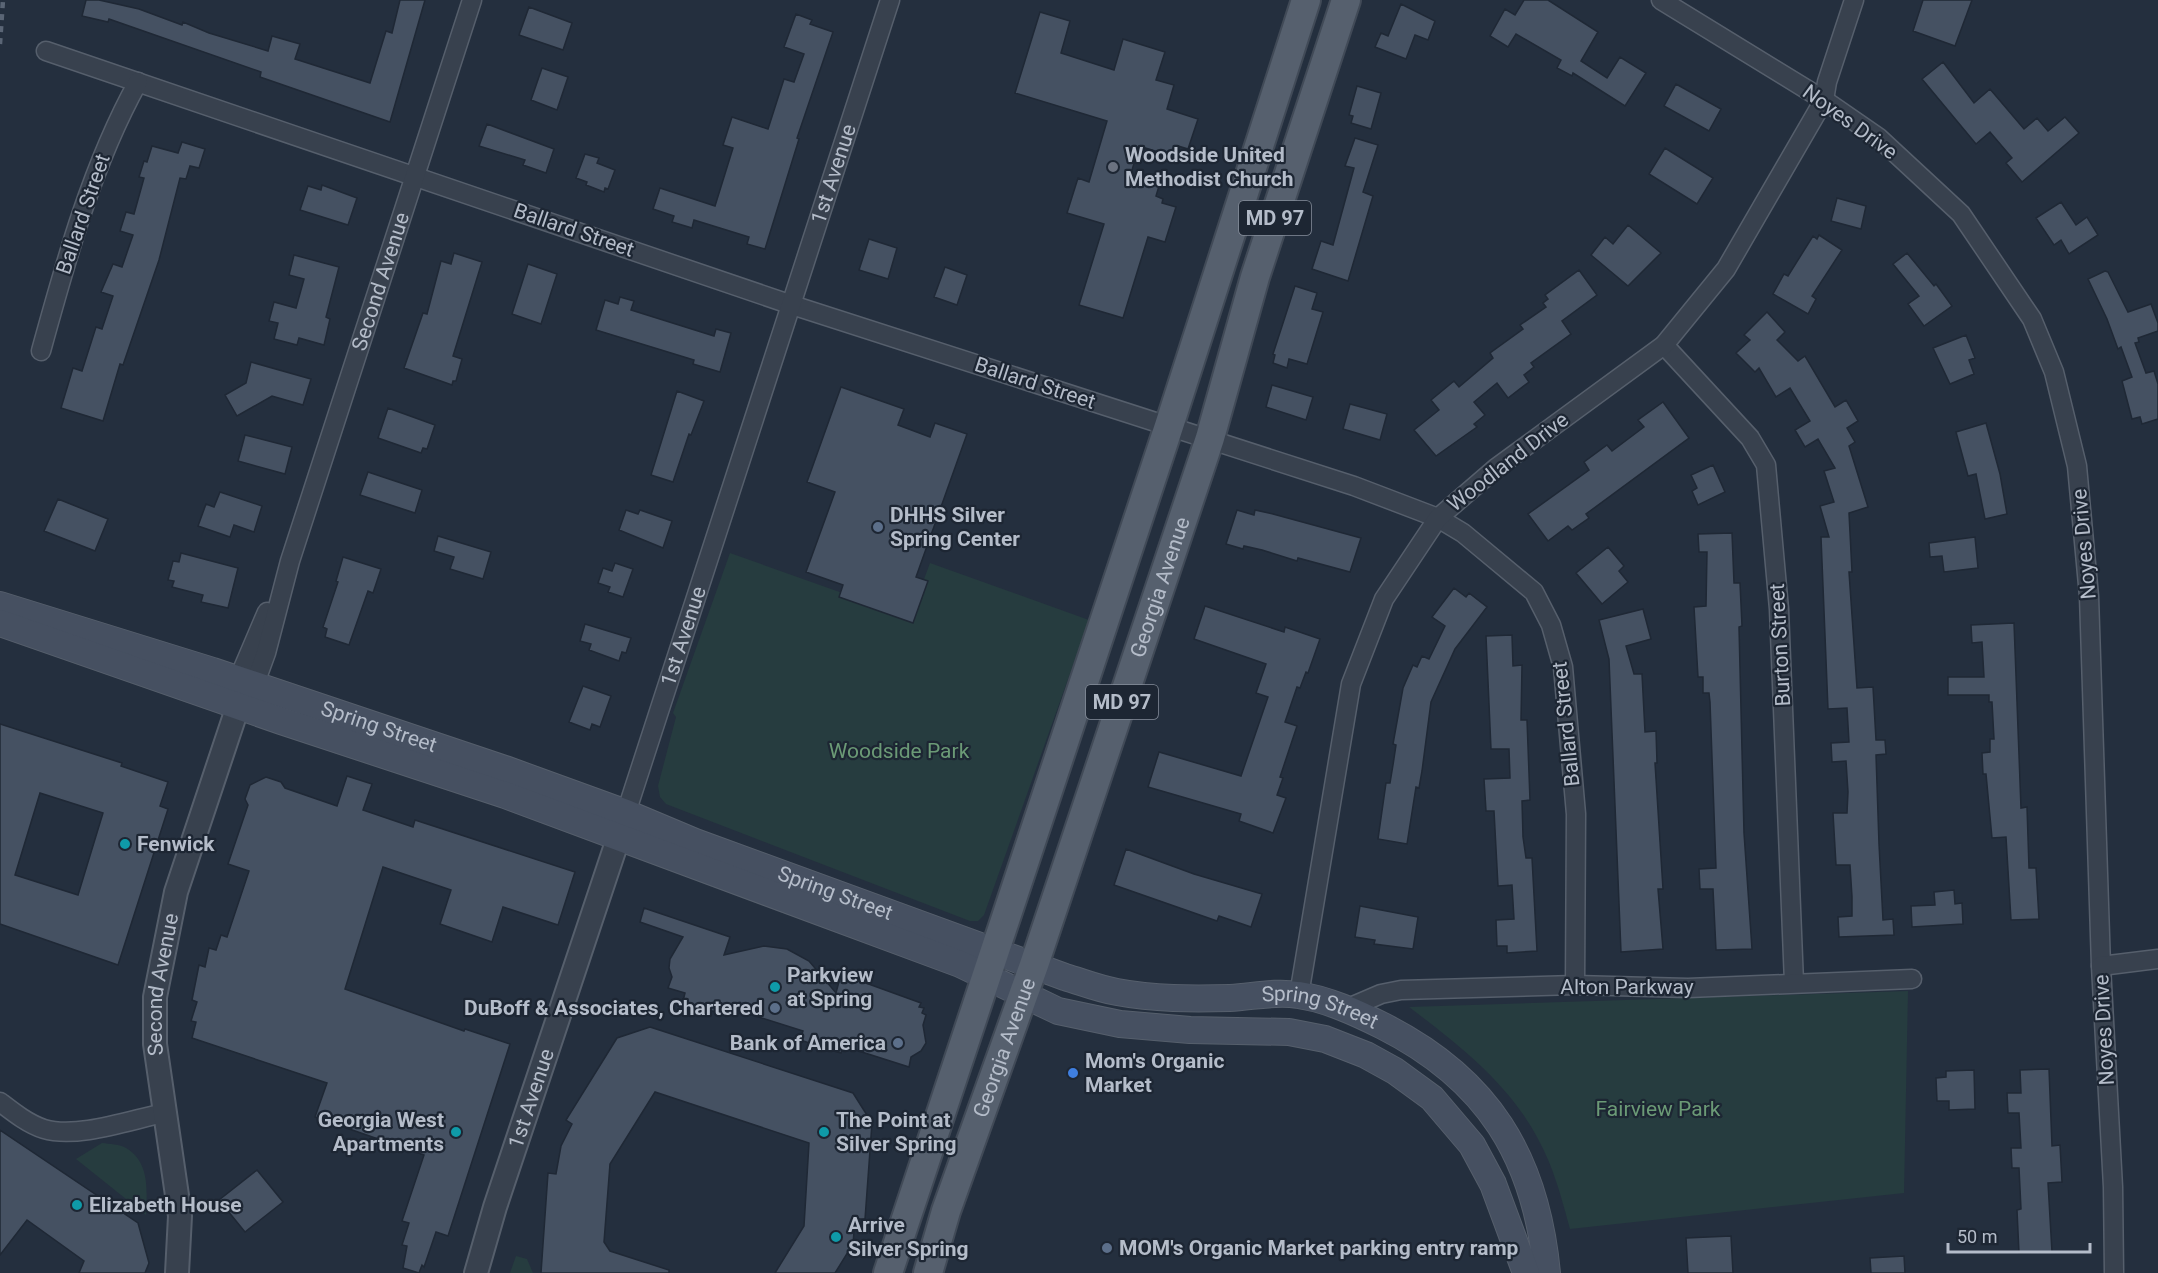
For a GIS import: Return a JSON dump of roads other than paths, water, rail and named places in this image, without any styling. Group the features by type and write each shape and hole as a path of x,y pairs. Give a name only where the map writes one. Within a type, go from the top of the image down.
{"main road":[{"name":"Georgia Avenue","path":"888,1273 1169,426 1306,0"},
{"name":"Georgia Avenue","path":"928,1273 946,1211 1034,965 1210,438 1255,277 1346,0"},
{"name":"Spring Street","path":"0,605 505,769 626,813 695,842 851,897 990,963 1024,993 1058,1011 1120,1024 1190,1030 1289,1032 1325,1039 1366,1055 1395,1071 1432,1098 1472,1145 1501,1203 1526,1273"},
{"name":"Spring Street","path":"0,623 990,963 1034,965 1116,992 1170,999 1299,995 1346,1009 1429,1052 1453,1070 1490,1111 1513,1147 1528,1180 1544,1237 1547,1273"}],"street":[{"name":"Second Avenue","path":"177,1273 180,1216 155,1044 155,998 176,892 246,683 266,653 290,561 472,0"},
{"name":"1st Avenue","path":"476,1273 495,1207 626,813 890,0"},
{"name":"Noyes Drive","path":"1661,0 1824,100 1879,138 1961,214 2032,319 2054,372 2077,466 2089,596 2101,966 2113,1187 2114,1273"},
{"name":"Woodland Drive","path":"1299,995 1351,684 1384,599 1438,518 1496,468 1664,345 1726,269 1824,100 1827,81 1854,0"},
{"name":"Ballard Street","path":"46,51 792,305 1354,486 1438,518 1463,533 1534,592 1551,625 1563,668 1576,814 1575,985"},
{"name":"Ballard Street","path":"41,351 65,265 115,123 138,82"},
{"name":"Burton Street","path":"1664,345 1750,438 1766,465 1779,609 1794,982"},
{"path":"2101,966 2158,959"},
{"name":"Alton Parkway","path":"1346,1009 1381,994 1401,990 1575,985 1688,988 1912,979"},
{"path":"0,1102 19,1117 44,1129 66,1131 164,1113"}],"railway":[{"path":"0,44 3,0"}],"place":[{"name":"Woodside United Methodist Church","path":"1113,167"},
{"name":"DHHS Silver Spring Center","path":"878,527"},
{"name":"Fenwick","path":"125,844"},
{"name":"Parkview at Spring","path":"775,987"},
{"name":"DuBoff & Associates, Chartered","path":"775,1008"},
{"name":"Bank of America","path":"898,1043"},
{"name":"Mom's Organic Market","path":"1073,1073"},
{"name":"Georgia West Apartments","path":"456,1132"},
{"name":"The Point at Silver Spring","path":"824,1132"},
{"name":"Elizabeth House","path":"77,1205"},
{"name":"Arrive Silver Spring","path":"836,1237"},
{"name":"MOM's Organic Market parking entry ramp","path":"1107,1248"}],"park label":[{"name":"Woodside Park","path":"899,751"},
{"name":"Fairview Park","path":"1658,1109"}]}
